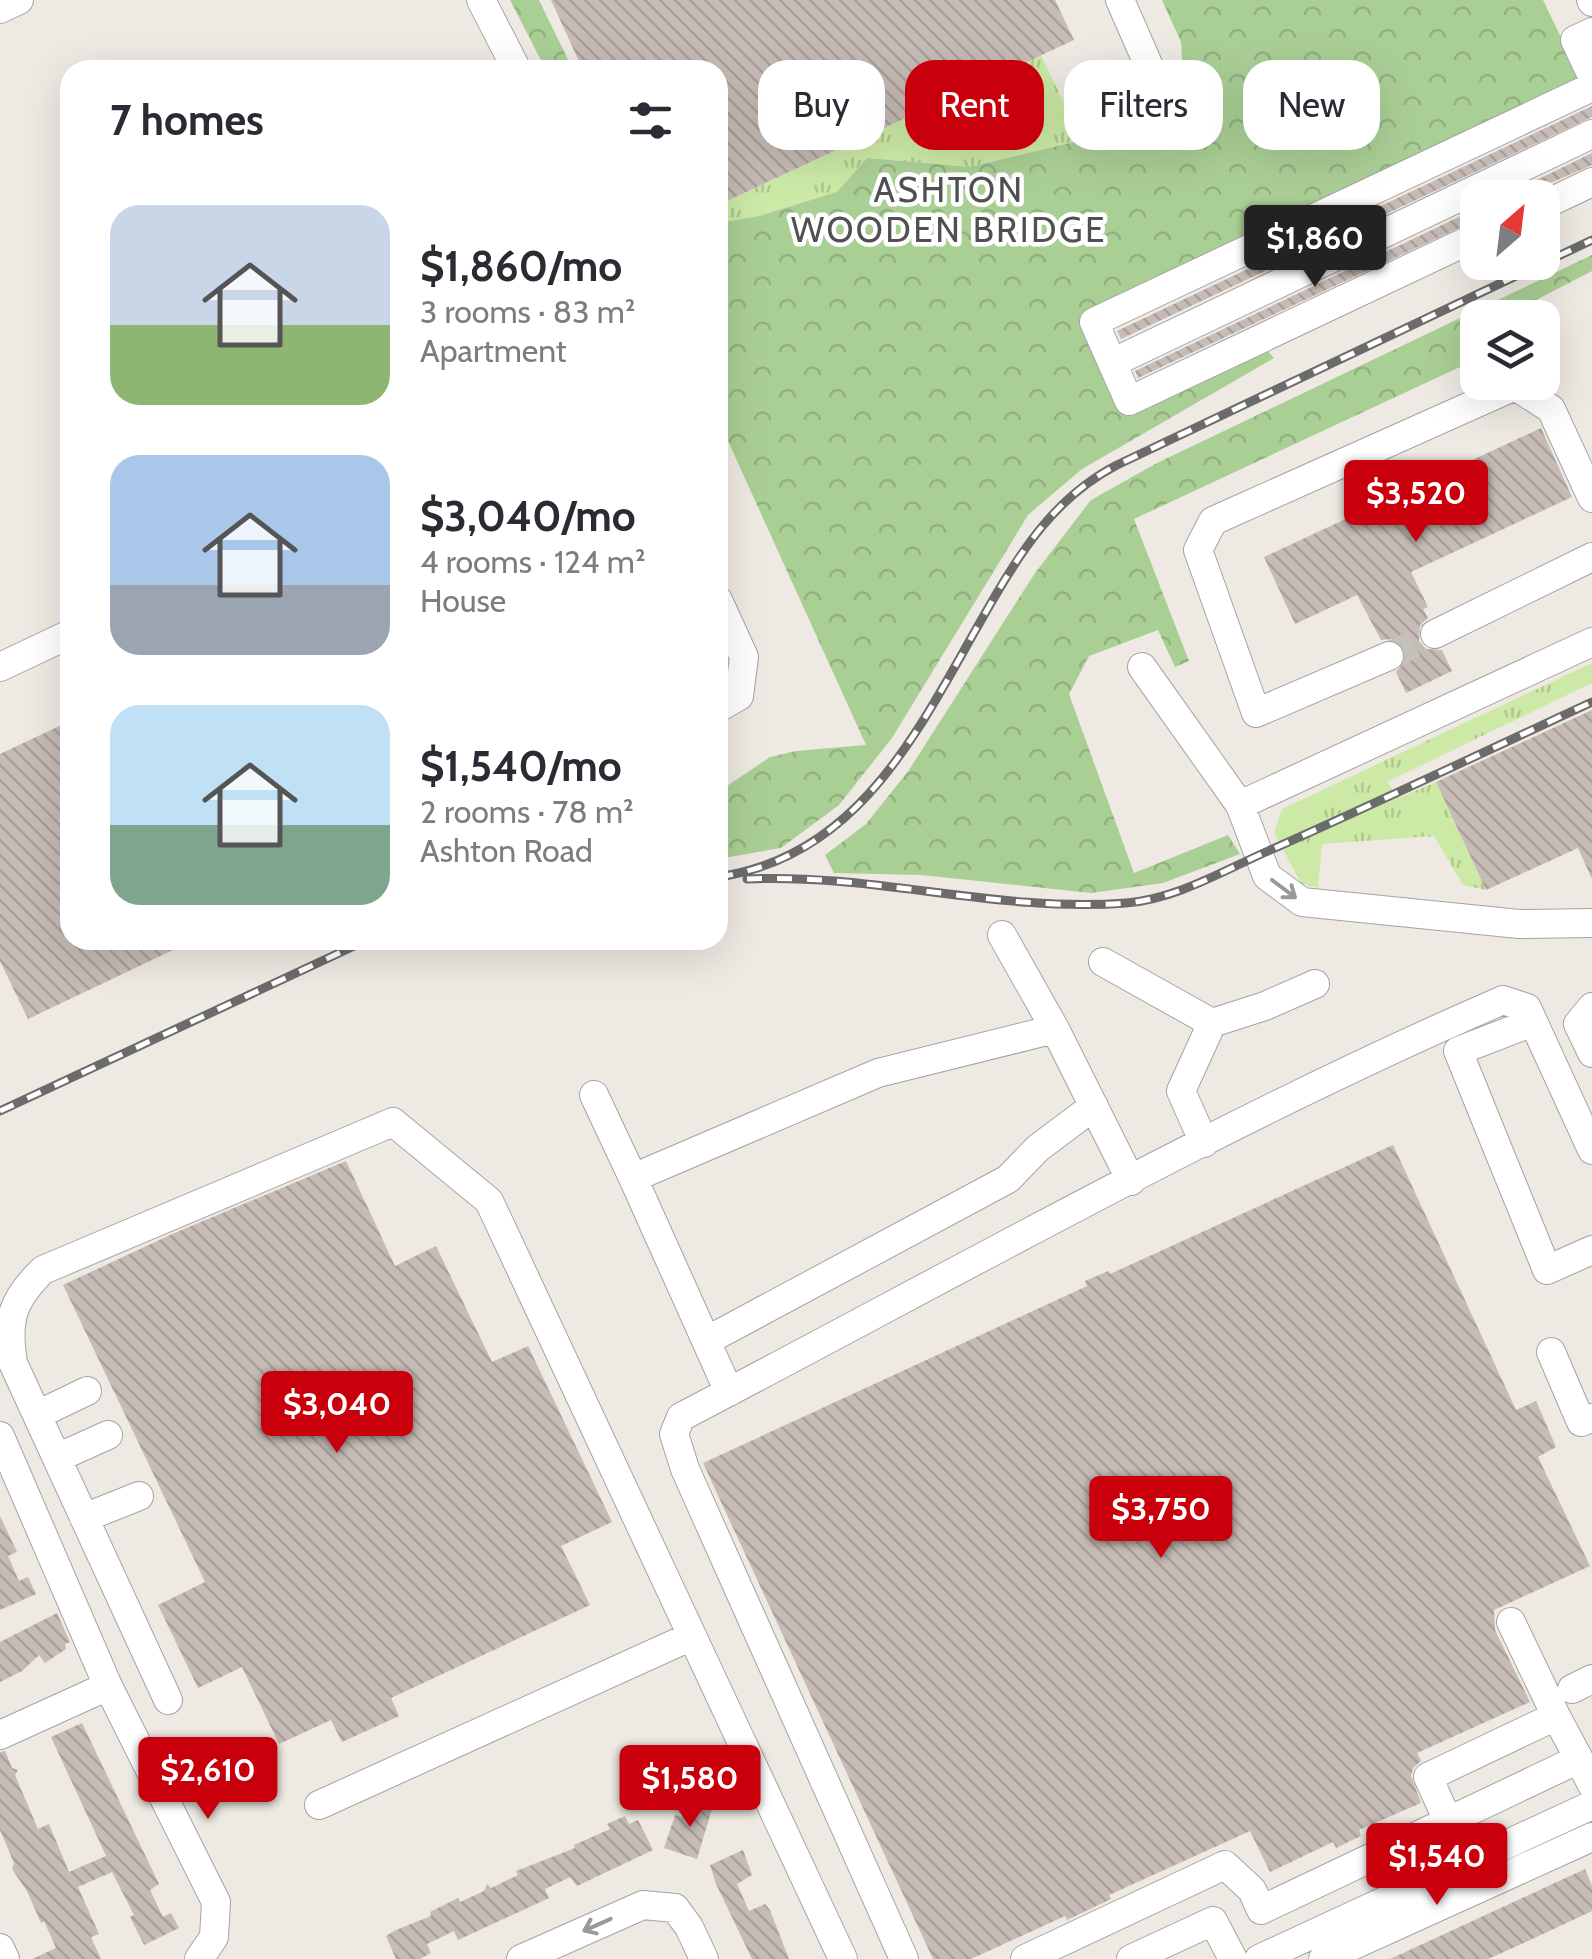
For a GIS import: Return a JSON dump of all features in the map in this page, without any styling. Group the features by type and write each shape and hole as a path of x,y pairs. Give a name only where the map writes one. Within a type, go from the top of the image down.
{"street":[{"path":"0,9 19,0"},
{"path":"482,0 512,60"},
{"path":"1120,0 1146,60"},
{"path":"1592,32 1575,40 1592,76"},
{"path":"1460,245 1129,402 1094,322 1592,86"},
{"path":"1112,363 1592,134"},
{"path":"1560,197 1592,182"},
{"path":"1345,204 1381,282"},
{"path":"1389,656 1256,713 1198,550 1213,521 1515,386 1551,409 1592,498"},
{"path":"1435,634 1592,558"},
{"path":"728,622 744,658 739,696 728,702"},
{"path":"0,667 60,639"},
{"path":"1240,806 1592,642"},
{"path":"1142,666 1240,806 1268,876 1302,902 1520,924 1592,923"},
{"path":"1002,935 1055,1029 1131,1181"},
{"path":"1104,962 1212,1023 1315,984"},
{"path":"904,1959 685,1468 674,1434 681,1416 1204,1143 1397,1046 1502,1000 1527,1008 1592,1150"},
{"path":"1592,1007 1578,1024 1592,1053"},
{"path":"1533,1022 1458,1051 1547,1270 1592,1250"},
{"path":"1204,1143 1181,1091 1212,1023"},
{"path":"633,1178 878,1072 1055,1029"},
{"path":"594,1095 729,1392"},
{"path":"706,1341 1008,1179 1038,1148 1094,1106"},
{"path":"168,1700 13,1362 9,1337 13,1312 24,1289 43,1270 393,1122 488,1201 843,1959"},
{"path":"1550,1352 1581,1422 1592,1418"},
{"path":"37,1415 87,1391"},
{"path":"57,1458 108,1435"},
{"path":"0,1436 12,1496 216,1902 214,1936 200,1959"},
{"path":"84,1518 139,1496"},
{"path":"1512,1622 1556,1716 1580,1745 1592,1785"},
{"path":"319,1806 692,1636"},
{"path":"0,1735 108,1686"},
{"path":"1448,1821 1428,1777 1556,1716"},
{"path":"1261,1910 1448,1821 1580,1745"},
{"path":"1025,1959 1225,1865 1252,1890 1261,1910 1267,1956 1440,1891 1587,1840 1580,1810 1440,1891 1323,1959"},
{"path":"1194,1880 1233,1959"},
{"path":"521,1959 643,1905 674,1908 689,1927 704,1959"},
{"path":"1115,1916 1132,1959 1214,1921"},
{"path":"0,1948 6,1959"}],"green space":[{"path":"510,0 539,0 568,60 541,60"},
{"path":"1162,0 1543,0 1582,81 1085,316 1098,342 1109,393 1130,411 1265,348 1274,358 1082,469 1028,515 892,738 839,805 781,848 728,857 728,785 770,757 866,745 728,441 728,221 837,192 867,158 970,167 1064,145 1064,150 1223,150 1223,60 1182,60 1181,42"},
{"path":"1044,61 1064,103 1064,145 1044,150"},
{"path":"905,118 905,150 1043,150 970,167 867,158 837,192 728,221 728,200 836,150 885,150 885,127"},
{"path":"1592,255 1592,271 1536,300 1498,300 1540,280 1560,280 1560,270"},
{"path":"1460,318 1460,367 1134,519 1189,661 1175,667 1158,630 1089,656 1069,694 1134,873 1228,835 1240,854 1163,883 1091,893 921,875 834,873 825,855 866,824 909,770 1035,573 1091,500 1157,463"},
{"path":"1592,663 1592,683 1387,782 1399,798 1436,782 1486,890 1463,885 1434,836 1322,844 1318,888 1301,883 1274,833 1282,809"}],"building":[{"path":"551,0 1055,0 1074,40 1031,60 905,60 905,118 885,128 885,60 758,60 758,150 837,150 728,200 728,60 578,60"},
{"path":"1592,106 1592,117 1121,339 1117,331"},
{"path":"1592,153 1592,165 1557,180 1537,180"},
{"path":"1460,217 1460,227 1138,378 1135,371"},
{"path":"1541,428 1572,497 1411,572 1428,607 1423,609 1428,618 1420,625 1419,641 1426,649 1442,650 1452,671 1406,693 1396,672 1406,659 1405,648 1392,639 1381,640 1357,595 1295,624 1264,557"},
{"path":"1592,710 1592,879 1578,848 1486,890 1436,782"},
{"path":"60,726 60,950 173,950 28,1019 0,961 0,754"},
{"path":"1393,1145 1516,1410 1536,1401 1556,1447 1538,1457 1590,1566 1494,1610 1495,1630 1530,1702 1417,1753 1421,1761 1411,1776 1421,1803 1359,1830 1361,1836 1336,1848 1333,1842 1270,1872 1250,1831 1109,1895 1111,1899 1067,1920 1065,1916 971,1959 933,1959 703,1463 1087,1286 1085,1281 1108,1271 1110,1274"},
{"path":"346,1161 395,1266 436,1246 492,1362 528,1346 612,1522 561,1546 590,1605 391,1698 399,1716 342,1742 331,1720 279,1744 242,1667 198,1688 158,1605 205,1582 63,1285"},
{"path":"0,1516 17,1552 8,1556 19,1581 28,1577 36,1594 0,1610"},
{"path":"57,1613 70,1642 65,1644 66,1649 45,1663 39,1655 22,1671 0,1682 0,1642"},
{"path":"82,1723 159,1884 150,1890 163,1917 171,1913 179,1928 144,1945 112,1872 78,1887 99,1934 91,1937 101,1959 32,1959 56,1948 12,1869 14,1863 0,1830 0,1752 5,1751 12,1768 18,1770 15,1775 38,1829 49,1824 69,1872 106,1856 51,1737"},
{"path":"715,1799 697,1859 664,1848 675,1815 682,1817 686,1807 692,1809"},
{"path":"625,1816 629,1824 638,1820 653,1850 577,1886 570,1877 545,1889 549,1898 458,1940 454,1931 427,1944 431,1953 420,1959 396,1959 386,1936 431,1916 430,1912 458,1898 460,1902 484,1891 487,1884 491,1888 518,1875 516,1871 575,1848 574,1845 610,1829 607,1824"},
{"path":"743,1850 752,1875 737,1884 749,1911 765,1904 770,1910 789,1959 752,1959 716,1884 710,1865"},
{"path":"1585,1869 1592,1886 1592,1911 1528,1941 1488,1959 1390,1959"}],"tunnel":[{"path":"1389,656 1435,634"}],"railway":[{"path":"728,874 768,864 812,842 849,813 882,778 938,697 1026,547 1057,510 1095,478 1592,240"},
{"path":"747,879 842,882 1031,903 1078,905 1145,900 1199,883 1592,702"},
{"path":"0,1111 346,950"}],"district":[{"name":"ASHTON WOODEN BRIDGE","path":"949,209"}]}
